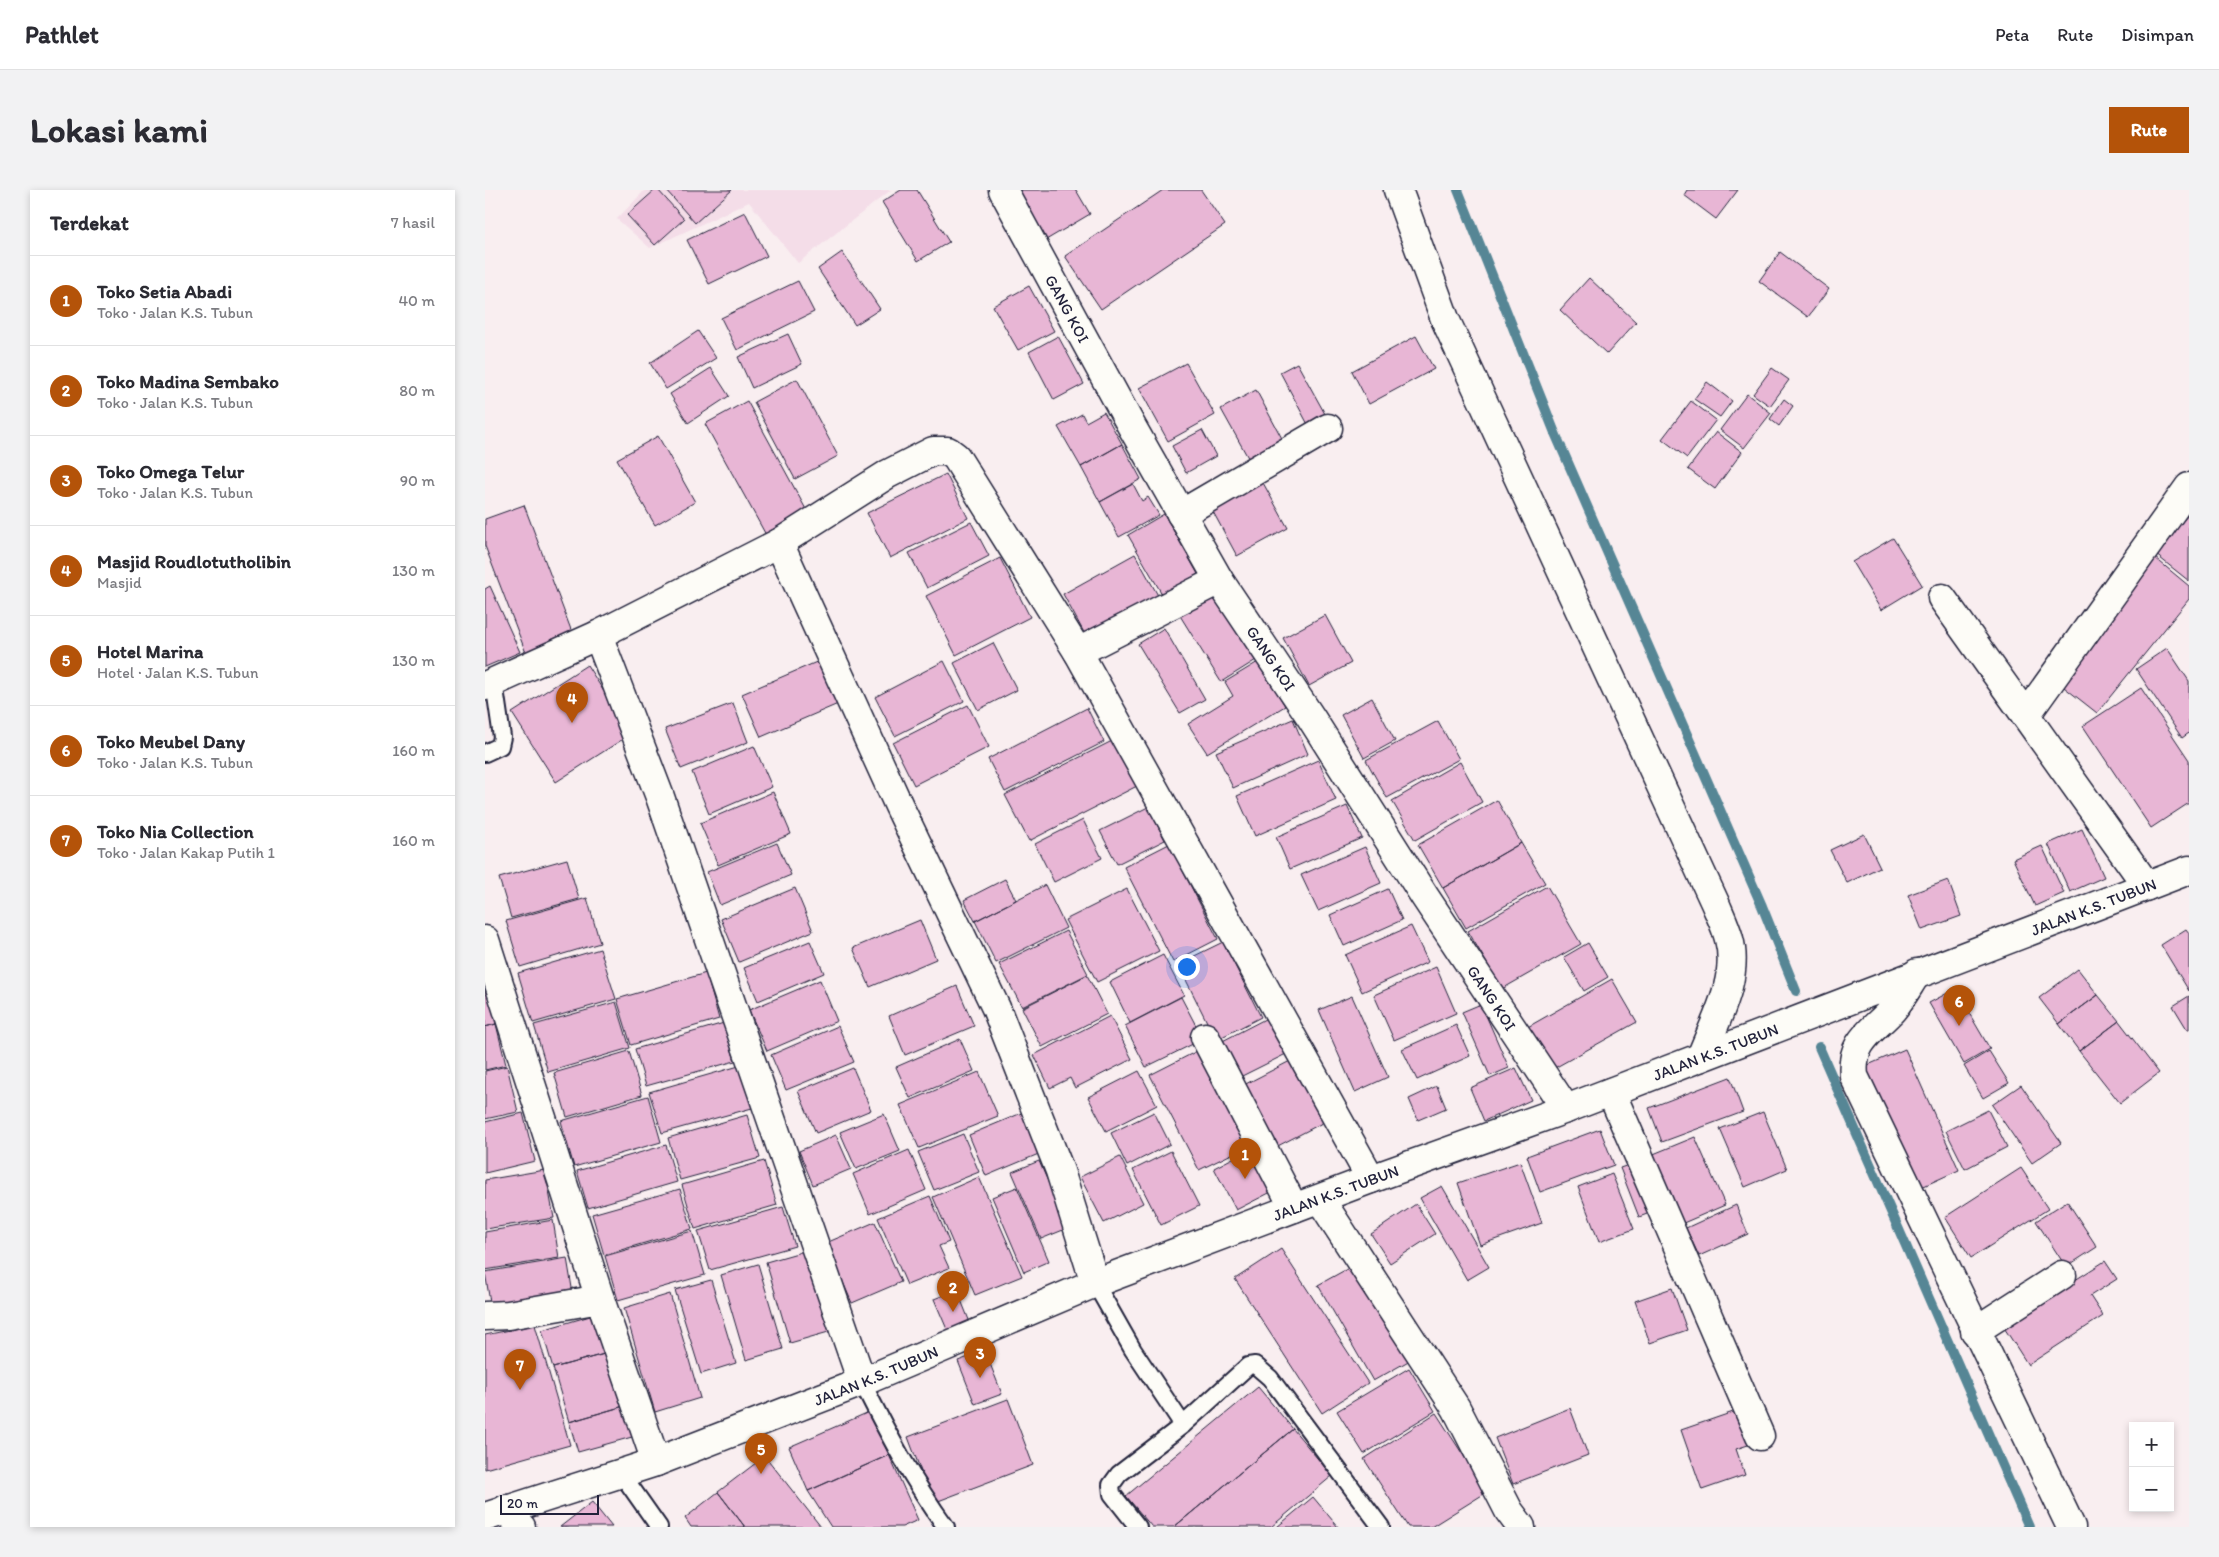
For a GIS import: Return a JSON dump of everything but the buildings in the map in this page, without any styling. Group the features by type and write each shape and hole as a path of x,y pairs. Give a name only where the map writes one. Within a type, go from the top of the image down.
{"street":[{"name":"GANG KOI","path":"1003,190 1219,580 1310,716 1425,897 1567,1109"},
{"path":"1399,190 1445,319 1715,903 1729,940 1732,964 1727,991 1701,1056"},
{"path":"1181,514 1328,428"},
{"path":"489,684 598,636 779,543 887,474 933,451 948,451 956,457 1078,652 1371,1179"},
{"path":"2026,715 2189,487"},
{"path":"779,543 899,806 996,1008 1060,1171 1095,1282"},
{"path":"1078,652 1219,580"},
{"path":"1942,598 2147,886"},
{"path":"598,636 661,797 862,1382"},
{"name":"JALAN K.S. TUBUN","path":"504,1517 621,1472 655,1462 862,1382 1095,1282 1371,1179 1567,1109 2189,870"},
{"path":"485,940 489,968 655,1462"},
{"path":"1917,974 1896,1005 1860,1042 1855,1053 1854,1076 1975,1331 2071,1527"},
{"path":"1205,1037 1295,1208"},
{"path":"1611,1092 1760,1436"},
{"path":"1319,1199 1456,1408 1509,1511 1521,1527"},
{"path":"1975,1331 2063,1275"},
{"path":"485,1316 508,1315 600,1299"}],"lane":[{"path":"485,753 500,746 502,737 489,684"},
{"path":"1095,1282 1133,1350 1183,1424"},
{"path":"1138,1527 1112,1494 1111,1485 1119,1474 1183,1424 1248,1366 1255,1365 1270,1378 1381,1527"},
{"path":"862,1382 917,1488 946,1527"},
{"path":"621,1472 659,1527"}],"shaded area":[{"path":"645,190 891,190 798,263 749,202 650,248 617,219"}],"waterway":[{"path":"1458,190 1555,433 1762,906 1796,991"},
{"path":"1819,1047 2029,1527"}],"place":[{"name":"Masjid Roudlotutholibin","path":"572,723"},
{"name":"Toko Meubel Dany","path":"1959,1026"},
{"name":"Toko Setia Abadi","path":"1245,1179"},
{"name":"Toko Madina Sembako","path":"953,1312"},
{"name":"Toko Omega Telur","path":"980,1378"},
{"name":"Toko Nia Collection","path":"520,1390"},
{"name":"Hotel Marina","path":"761,1474"}]}
